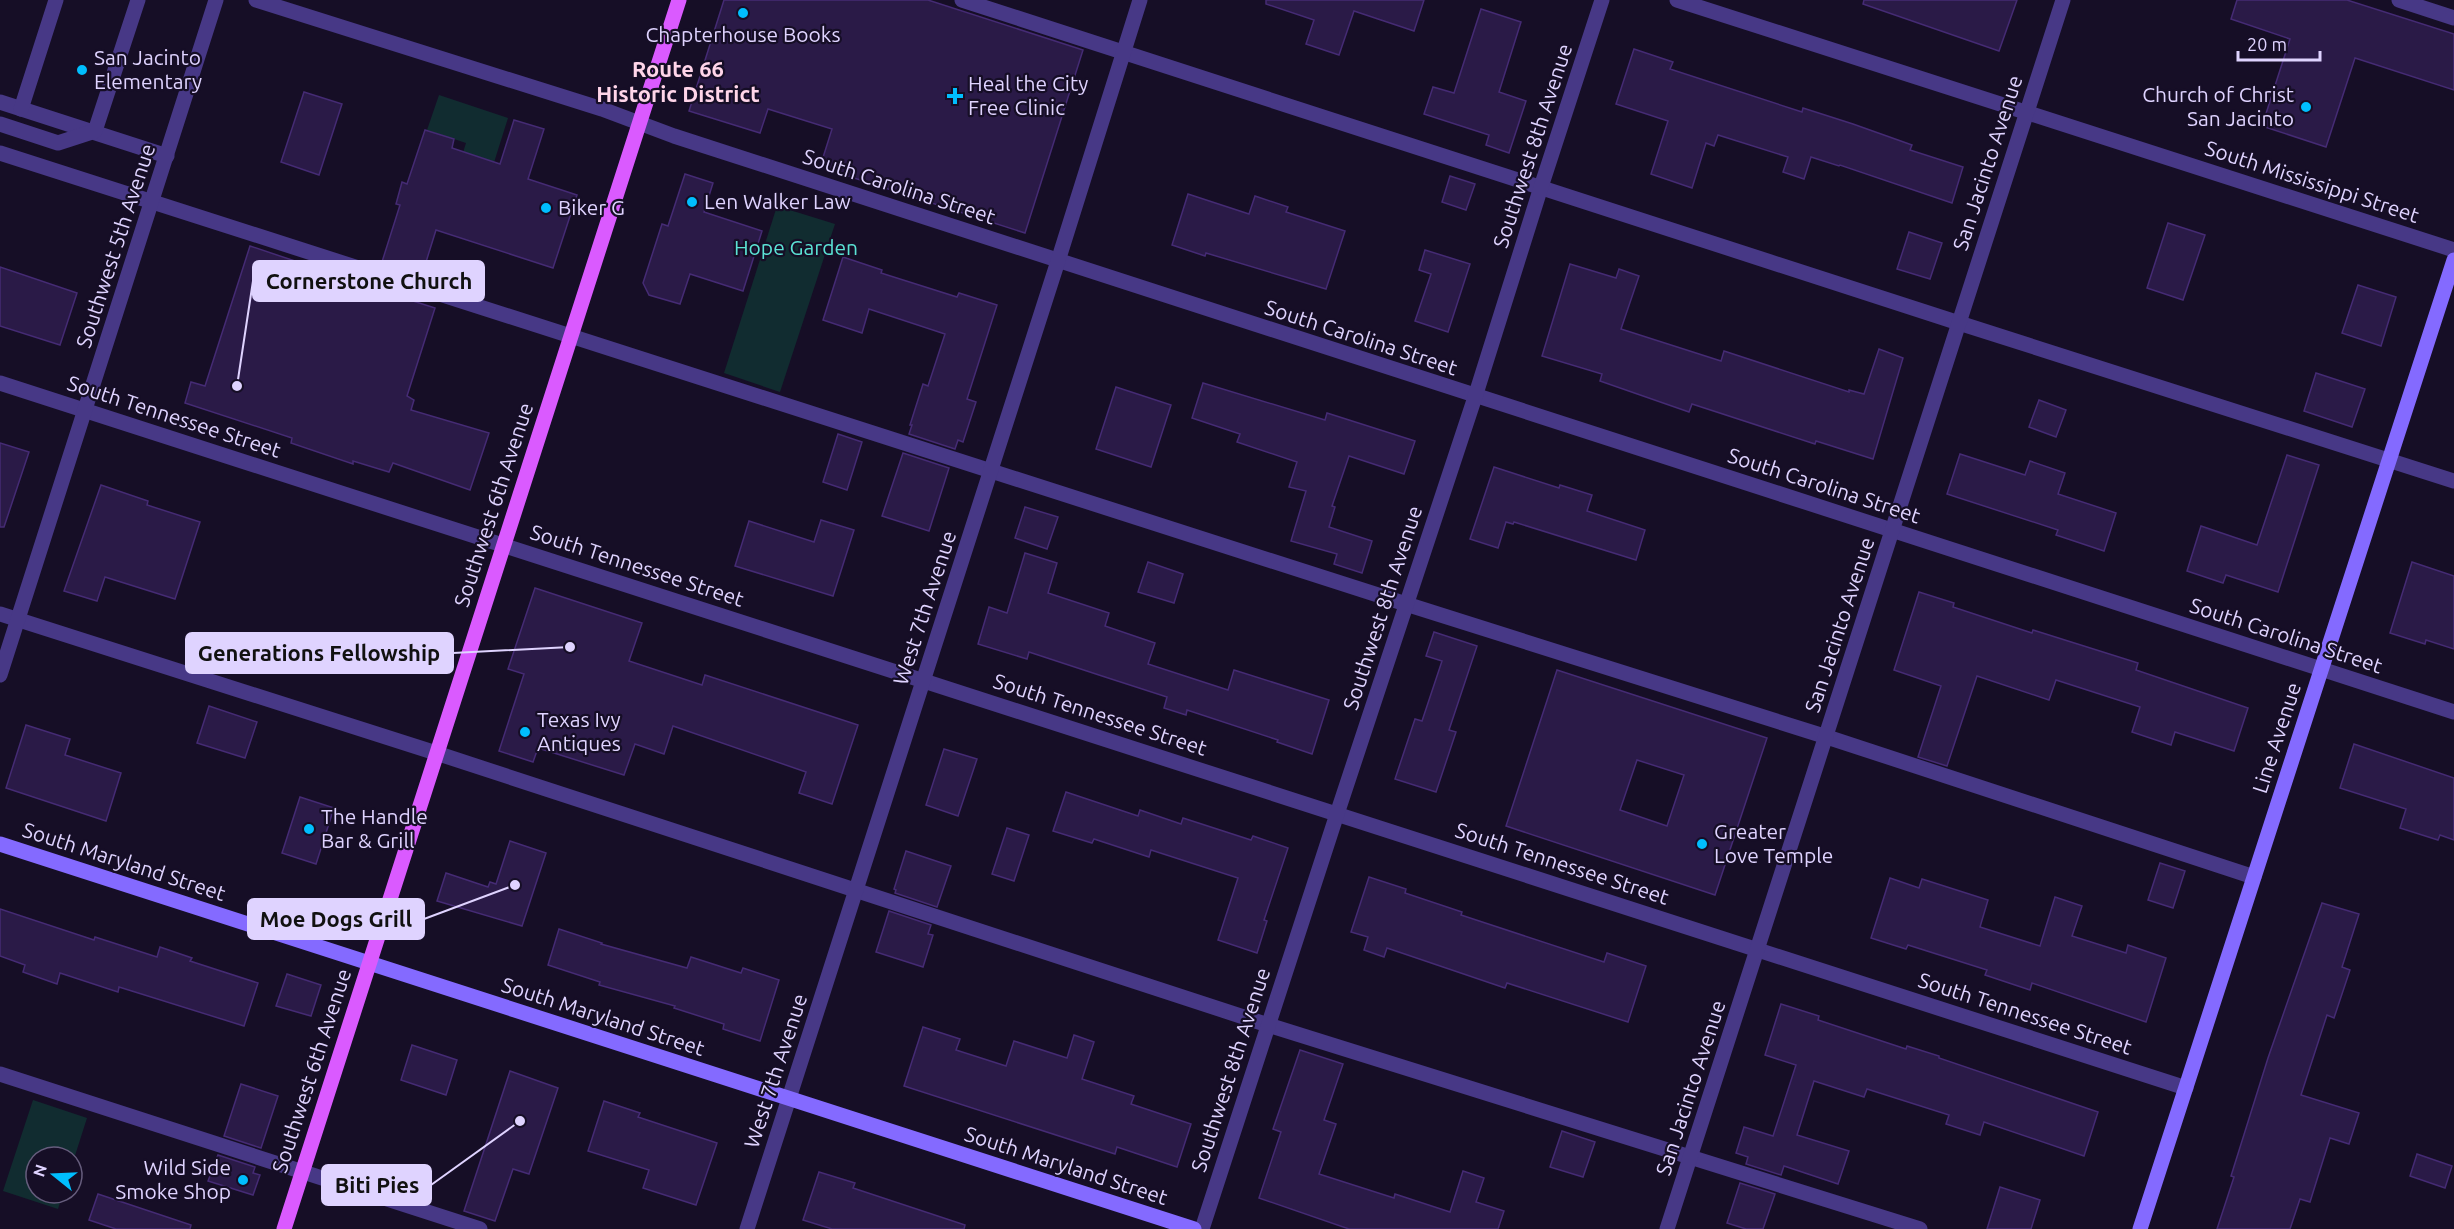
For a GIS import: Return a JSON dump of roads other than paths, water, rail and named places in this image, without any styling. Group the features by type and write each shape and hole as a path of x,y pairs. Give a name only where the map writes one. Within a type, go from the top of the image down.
{"main road":[{"name":"Southwest 6th Avenue","path":"284,1229 679,0"}],"street":[{"path":"21,109 56,0"},
{"path":"95,131 138,0"},
{"name":"Southwest 5th Avenue","path":"0,675 216,0"},
{"name":"South Carolina Street","path":"256,0 1475,397 2454,712"},
{"path":"962,0 2454,481"},
{"name":"West 7th Avenue","path":"747,1229 1140,0"},
{"name":"Southwest 8th Avenue","path":"1202,1229 1475,397 1602,0"},
{"name":"South Mississippi Street","path":"1677,0 2454,250"},
{"name":"San Jacinto Avenue","path":"1667,1229 2063,0"},
{"path":"2399,0 2454,18"},
{"path":"0,102 167,156"},
{"path":"0,124 58,144 95,131"},
{"path":"0,153 1827,737 2254,877"},
{"name":"Line Avenue","path":"2140,1229 2454,260"},
{"name":"South Tennessee Street","path":"0,383 2186,1088"},
{"path":"0,614 436,753 1268,1025 1920,1229"},
{"name":"South Maryland Street","path":"0,844 1194,1229"},
{"path":"0,1074 480,1229"}],"place":[{"name":"Chapterhouse Books","path":"743,13"},
{"name":"San Jacinto Elementary","path":"82,70"},
{"name":"Heal the City Free Clinic","path":"955,96"},
{"name":"Church of Christ San Jacinto","path":"2306,107"},
{"name":"Len Walker Law","path":"692,202"},
{"name":"Biker G","path":"546,208"},
{"name":"Cornerstone Church","path":"237,386"},
{"name":"Generations Fellowship","path":"570,647"},
{"name":"Texas Ivy Antiques","path":"525,732"},
{"name":"The Handle Bar & Grill","path":"309,829"},
{"name":"Greater Love Temple","path":"1702,844"},
{"name":"Moe Dogs Grill","path":"515,885"},
{"name":"Biti Pies","path":"520,1121"},
{"name":"Wild Side Smoke Shop","path":"243,1180"}],"district":[{"name":"Route 66 Historic District","path":"678,82"}],"park label":[{"name":"Hope Garden","path":"796,248"}]}
